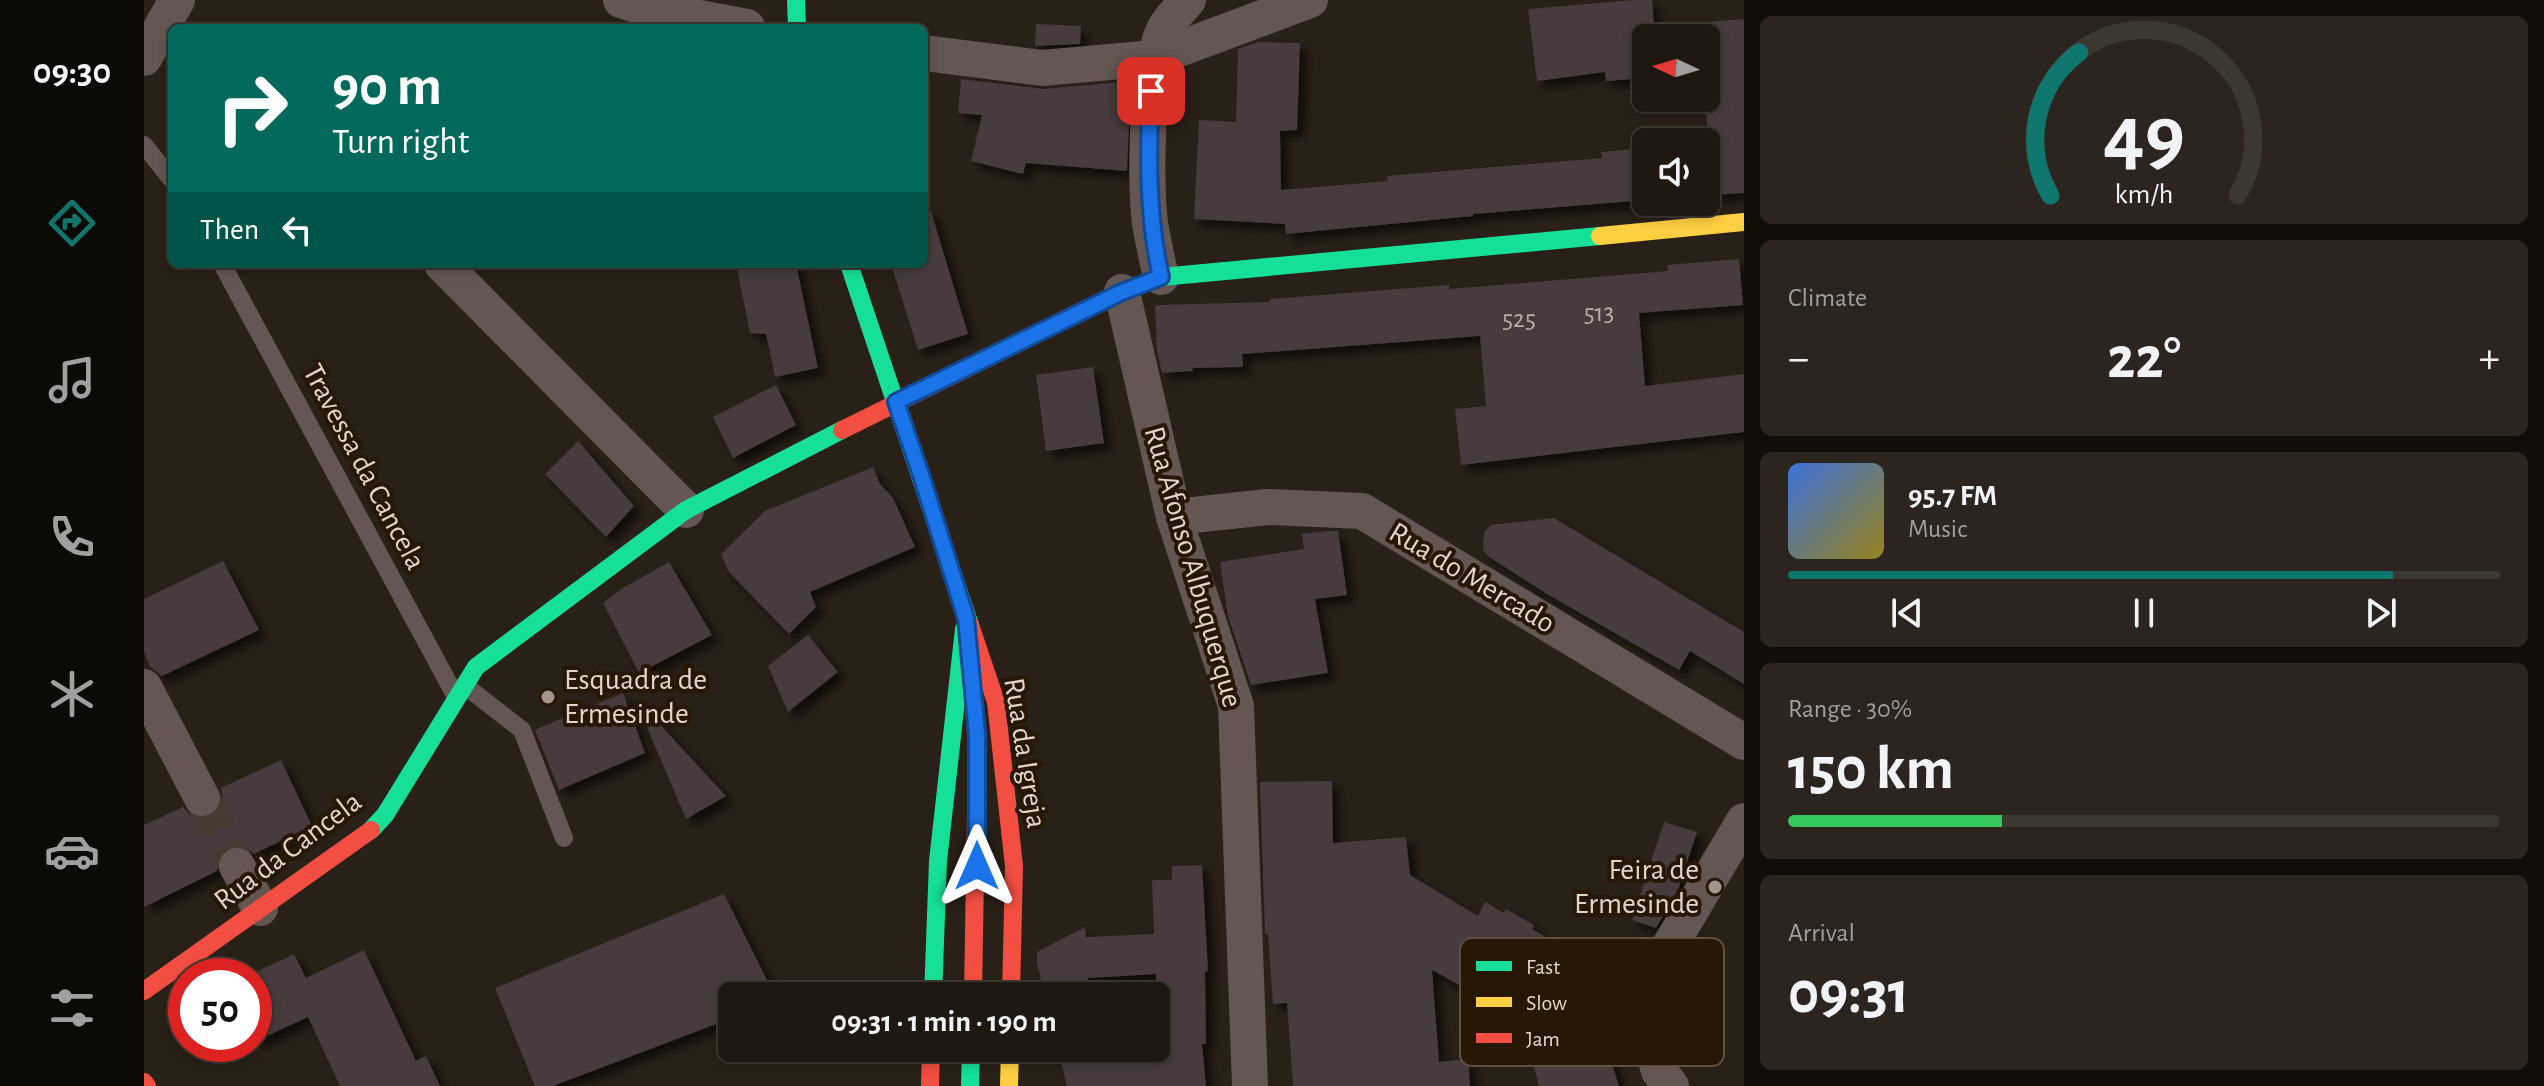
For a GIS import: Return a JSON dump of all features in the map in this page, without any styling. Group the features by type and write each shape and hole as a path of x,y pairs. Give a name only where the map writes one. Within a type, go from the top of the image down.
{"street":[{"path":"621,0 646,8 731,24"},
{"path":"796,0 797,24"},
{"path":"1161,277 1150,221 1155,58 1165,28 1188,0"},
{"path":"928,54 1042,68 1155,58 1246,10 1310,0"},
{"path":"144,58 168,30"},
{"name":"Rua da Cancela","path":"144,991 371,830 385,815 476,667 686,510 896,402 1122,292 1161,277 1744,222"},
{"path":"446,268 686,510"},
{"name":"Rua da Igreja","path":"850,268 996,702 1014,866 1011,982"},
{"name":"Rua Afonso Albuquerque","path":"1122,292 1174,517 1236,706 1250,1086"},
{"name":"Rua do Mercado","path":"1174,517 1268,507 1362,511 1744,742"},
{"name":"Rua da Igreja","path":"966,618 974,705"},
{"name":"Rua da Igreja","path":"934,982 938,861 966,618"},
{"path":"144,687 202,798"},
{"name":"Rua da Igreja","path":"973,982 977,734"},
{"path":"1674,938 1744,821"},
{"path":"237,866 260,908"},
{"path":"930,1086 931,1062"},
{"path":"970,1086 971,1062"},
{"path":"1009,1086 1010,1062"},
{"path":"1658,1066 1671,1086"}],"lane":[{"path":"144,145 168,175"},
{"name":"Travessa da Cancela","path":"224,268 460,691"},
{"path":"460,691 522,730 564,838"}],"building":[{"path":"1652,0 1654,24 1632,24 1632,79 1606,81 1605,72 1537,81 1528,9"},
{"path":"1744,19 1744,193 1720,195 1720,128 1707,128 1706,112 1720,112 1720,24 1706,22"},
{"path":"1036,24 1081,26 1080,44 1035,46"},
{"path":"1258,42 1300,43 1297,130 1280,131 1281,190 1388,181 1387,176 1602,158 1601,152 1632,149 1632,201 1286,234 1285,224 1194,219 1199,120 1236,122 1238,49"},
{"path":"961,79 1044,89 1131,81 1127,171 1026,163 1023,174 971,161 982,115 958,113"},
{"path":"928,211 931,211 968,334 918,350 892,268 928,268"},
{"path":"1739,259 1743,305 1639,313 1645,386 1744,374 1744,432 1461,465 1455,409 1486,406 1480,336 1242,354 1243,367 1192,368 1193,371 1162,373 1157,351 1155,306 1158,305 1270,302 1270,299 1449,285 1449,289 1668,271 1667,265"},
{"path":"737,268 797,268 818,368 775,377 766,334 750,333"},
{"path":"1093,367 1104,443 1046,451 1036,375"},
{"path":"776,385 796,425 733,458 713,417"},
{"path":"578,441 634,506 606,537 545,474"},
{"path":"873,467 880,484 893,498 915,547 810,592 816,607 789,634 728,571 721,554 765,511"},
{"path":"1554,518 1744,632 1744,684 1690,651 1679,670 1547,594 1483,550 1484,532 1491,525"},
{"path":"1338,531 1347,595 1315,599 1328,673 1251,685 1228,616 1220,562 1304,549 1302,534"},
{"path":"223,561 259,630 162,676 150,667 144,652 144,599"},
{"path":"669,562 712,635 639,673 603,603"},
{"path":"808,635 838,672 788,712 768,666"},
{"path":"623,693 645,753 559,790 535,730"},
{"path":"641,704 726,796 686,819 638,706"},
{"path":"281,760 312,826 254,854 238,845 228,847 219,856 217,871 144,907 144,825 183,807 191,816 202,819 211,817 220,809 223,798 221,788"},
{"path":"1332,781 1333,843 1406,837 1410,875 1478,916 1485,902 1504,913 1506,909 1534,925 1532,929 1547,938 1460,938 1460,985 1432,970 1439,1062 1460,1060 1460,1066 1469,1066 1470,1086 1293,1086 1287,1003 1273,1004 1268,934 1265,934 1260,782"},
{"path":"1664,822 1697,832 1678,890 1656,928 1632,920"},
{"path":"1202,865 1208,971 1205,972 1206,1044 1202,1044 1206,1086 1067,1086 1061,1062 1170,1062 1170,982 1156,982 1156,974 1088,978 1088,982 1042,982 1037,952 1085,927 1086,937 1154,934 1152,880 1172,880 1172,866"},
{"path":"724,894 768,982 718,982 718,1023 553,1086 535,1086 495,988"},
{"path":"364,950 416,1061 426,1056 440,1086 340,1086 308,1017 272,1034 272,964 294,954 306,978"},
{"path":"1534,1066 1613,1066 1619,1086 1539,1086"}],"tunnel":[{"path":"202,798 237,866"}],"traffic: fast":[{"path":"796,0 797,24"},
{"path":"1150,281 1161,277 1600,236"},
{"path":"850,268 970,625"},
{"path":"371,830 385,815 476,667 686,510 842,430"},
{"path":"934,982 938,861 964,629"},
{"path":"970,1086 971,1062"}],"traffic: slow":[{"path":"1600,236 1744,222"},
{"path":"1009,1086 1010,1062"}],"traffic: jam":[{"path":"842,430 1150,281"},
{"path":"970,625 996,702 1014,866 1011,982"},
{"path":"973,982 977,752"},
{"path":"144,991 371,830"},
{"path":"930,1086 931,1062"},
{"path":"144,1082 147,1086"}],"place":[{"name":"Esquadra de Ermesinde","path":"548,697"},
{"name":"Feira de Ermesinde","path":"1715,887"}],"route":[{"path":"977,866 977,734 966,618 896,402 1122,292 1161,277 1150,221 1148,161 1151,91"}]}
